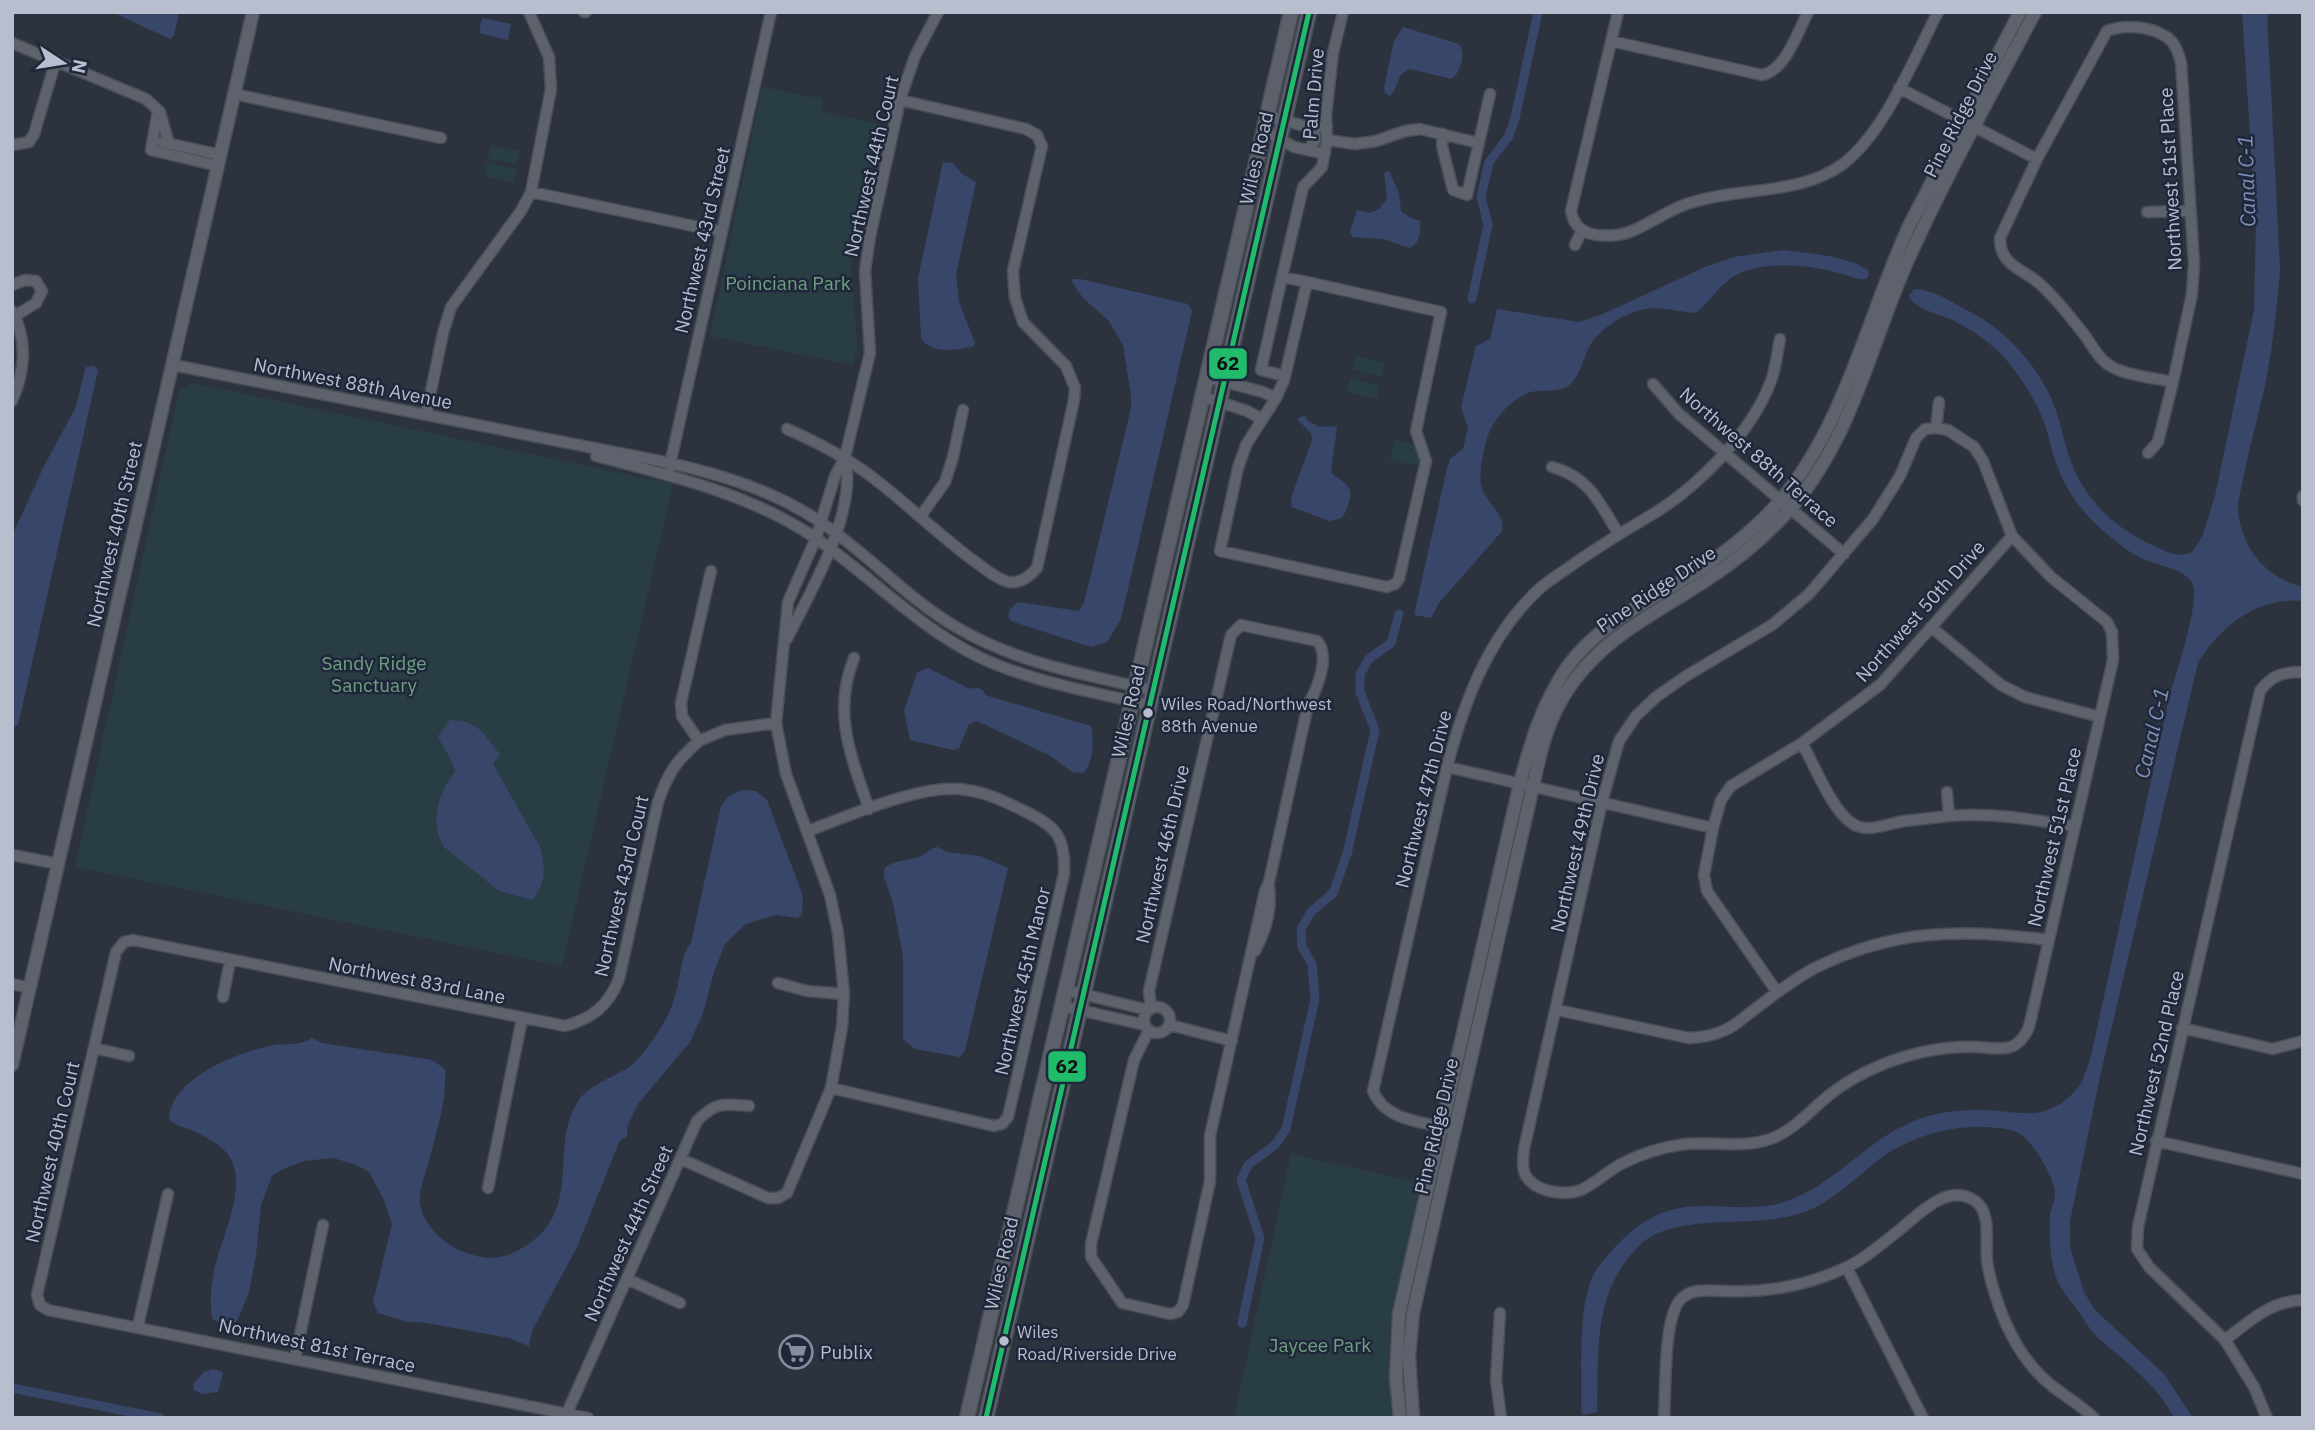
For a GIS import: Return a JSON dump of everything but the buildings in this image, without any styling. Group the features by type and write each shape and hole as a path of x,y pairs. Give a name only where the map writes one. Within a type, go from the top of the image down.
{"main road":[{"name":"Wiles Road","path":"967,1418 1291,12"},
{"name":"Wiles Road","path":"986,1418 1309,12"}],"street":[{"name":"Northwest 40th Street","path":"12,1065 253,12"},
{"path":"426,415 451,307 521,211 531,192 551,89 549,57 529,12"},
{"name":"Northwest 43rd Street","path":"667,475 771,12"},
{"name":"Northwest 44th Court","path":"681,1159 768,1198 778,1198 787,1193 831,1088 842,1027 844,994 838,933 830,895 786,774 776,723 779,674 788,602 816,538 835,476 845,457 870,353 865,271 900,100 915,57 937,12"},
{"name":"Palm Drive","path":"1285,376 1261,370 1303,187 1320,171 1325,154 1333,53 1343,12"},
{"path":"1618,12 1572,211 1573,223 1593,234 1620,235 1685,204 1731,192 1790,186 1840,166 1860,149 1877,128 1938,12"},
{"path":"1611,41 1762,75 1771,74 1781,65 1808,12"},
{"name":"Pine Ridge Drive","path":"1400,1418 1396,1378 1399,1314 1441,1126 1527,785 1550,723 1559,704 1587,664 1603,648 1632,625 1706,581 1756,544 1785,504 1820,468 1852,406 1906,264 2020,12"},
{"name":"Pine Ridge Drive","path":"1968,124 2035,12"},
{"name":"Northwest 51st Place","path":"2037,159 2107,31 2135,26 2166,36 2177,48 2181,62 2194,263 2192,295 2158,442 2148,453"},
{"path":"12,43 146,99 158,110 169,144"},
{"path":"12,145 29,142 38,124 56,60"},
{"path":"1899,88 2037,159 2000,238 2002,255 2039,283 2104,362 2115,369 2173,382"},
{"path":"234,94 441,138"},
{"path":"1443,134 1442,146 1453,190 1467,195 1490,94"},
{"path":"787,429 845,457 950,544 998,577 1009,582 1020,581 1037,568 1075,388 1072,377 1059,357 1023,322 1015,298 1013,271 1042,146 1037,135 1027,129 900,100"},
{"path":"158,110 151,150 219,161"},
{"path":"1266,123 1284,121 1307,127 1327,126"},
{"path":"1266,123 1280,139 1294,147 1325,154"},
{"path":"1307,127 1315,135 1315,140 1308,150"},
{"path":"1327,140 1355,144 1420,129 1479,142"},
{"path":"152,140 219,161"},
{"path":"531,192 722,232"},
{"path":"2147,212 2190,211"},
{"path":"1575,245 1582,230"},
{"path":"1282,277 1307,282 1441,312 1416,431 1426,461 1399,579 1387,587 1220,551 1238,468 1246,445 1276,398 1285,376 1307,282"},
{"path":"12,285 36,281 41,291 36,303 14,314 20,331 23,362 12,401"},
{"name":"Northwest 47th Drive","path":"1454,1129 1398,1116 1378,1102 1373,1091 1460,716 1480,669 1508,625 1538,589 1618,533 1655,513 1682,494 1726,453 1758,410 1772,380 1780,340"},
{"name":"Northwest 88th Avenue","path":"173,365 670,463 756,488 821,522 918,601 970,635 1034,662 1133,693"},
{"path":"1206,377 1276,398"},
{"name":"Northwest 88th Terrace","path":"1653,384 1679,414 1844,554"},
{"path":"1247,411 1256,402 1251,389"},
{"path":"1201,396 1247,411 1262,419"},
{"path":"1939,402 1936,428 1948,430 1974,447 1983,461 2012,536"},
{"path":"920,517 945,482 963,410"},
{"name":"Northwest 49th Drive","path":"1527,1179 1523,1165 1524,1149 1602,802 1619,741 1636,716 1656,697 1772,625 1809,594 1873,519 1899,476 1916,438 1925,429 1936,428"},
{"name":"Northwest 88th Avenue","path":"526,436 667,475 758,506 816,538 915,618 981,657 1012,671 1133,693"},
{"name":"Northwest 44th Court","path":"784,645 830,549 849,475 845,457"},
{"path":"1552,467 1570,471 1584,482 1618,533"},
{"name":"Northwest 51st Place","path":"1527,1179 1548,1191 1567,1193 1583,1189 1624,1162 1651,1151 1682,1144 1745,1145 1773,1138 1798,1124 1857,1077 1892,1061 1948,1049 1975,1047 2000,1050 2016,1044 2025,1036 2113,660 2112,632 2107,622 2050,577 2012,536"},
{"name":"Northwest 50th Drive","path":"1777,992 1707,891 1704,875 1721,800 1731,786 1802,743 1880,685 2012,536"},
{"path":"711,572 681,703 682,716 699,741 725,730 776,723"},
{"name":"Northwest 46th Drive","path":"1149,1009 1149,991 1231,635 1241,625 1317,641 1322,646 1323,655 1316,690 1308,705 1232,1041"},
{"path":"1931,627 2001,685 2038,701 2100,716"},
{"path":"808,831 869,809 849,750 843,722 847,676 854,658"},
{"name":"Northwest 52nd Place","path":"2267,1418 2254,1387 2225,1340 2149,1267 2137,1249 2138,1227 2260,691 2269,678 2284,673 2303,672"},
{"path":"1133,693 1151,697"},
{"name":"Northwest 43rd Court","path":"595,1013 606,1004 619,979 658,802 666,780 676,761 699,741"},
{"path":"1802,743 1836,806 1845,818 1856,826 1867,828 1949,816 2022,818 2074,826"},
{"path":"1447,766 1713,828"},
{"name":"Pine Ridge Drive","path":"1413,1418 1409,1357 1413,1313 1527,785"},
{"name":"Northwest 45th Manor","path":"831,1088 993,1126 1002,1124 1008,1117 1064,874 1063,844 1049,824 994,797 965,789 936,789 869,809"},
{"path":"1947,792 1949,816"},
{"path":"12,855 59,864"},
{"path":"1557,1010 1689,1038 1711,1036 1728,1030 1777,992 1813,969 1861,950 1905,938 1949,932 1994,932 2048,940"},
{"name":"Northwest 83rd Lane","path":"124,942 133,940 565,1026 582,1021 595,1013"},
{"name":"Northwest 40th Court","path":"40,1305 37,1295 116,952 124,942"},
{"path":"223,997 230,961"},
{"path":"778,983 807,991 844,994"},
{"path":"12,984 30,988"},
{"path":"1062,1006 1130,1022 1161,1033 1170,1025 1166,1009 1159,1006 1149,1009 1134,1007 1066,990"},
{"path":"1130,1022 1134,1007"},
{"path":"1149,1009 1144,1017 1147,1028 1134,1060 1091,1244 1091,1257 1122,1303 1170,1314 1178,1312 1183,1305 1210,1181 1210,1136 1232,1041 1170,1025"},
{"path":"488,1188 522,1018"},
{"path":"2182,1028 2273,1049 2303,1041"},
{"name":"Northwest 40th Court","path":"94,1048 129,1056"},
{"name":"Northwest 44th Street","path":"567,1413 697,1121 710,1108 721,1104 749,1106"},
{"path":"2156,1141 2303,1174"},
{"path":"138,1326 169,1195"},
{"path":"1664,1418 1670,1320 1675,1305 1684,1296 1693,1290 1750,1292 1794,1286 1847,1268 1894,1235 1930,1205 1948,1196 1972,1198 1982,1206 1986,1226 1987,1261 1996,1298 2031,1367 2094,1418"},
{"path":"295,1359 323,1225"},
{"path":"1847,1268 1923,1418"},
{"path":"627,1279 680,1303"},
{"path":"2225,1340 2267,1307 2303,1300"},
{"name":"Northwest 81st Terrace","path":"40,1305 48,1310 588,1418"},
{"path":"1500,1313 1496,1380 1501,1418"}],"green space":[{"name":"Poinciana Park","path":"762,87 822,99 823,112 881,124 851,263 858,355 855,355 854,365 710,336"},
{"path":"490,146 520,151 517,164 488,159"},
{"path":"487,163 517,169 514,183 485,176"},
{"path":"1356,355 1385,363 1382,377 1352,369"},
{"path":"1350,378 1380,386 1376,399 1347,392"},
{"name":"Sandy Ridge Sanctuary","path":"192,383 673,484 562,966 75,867 179,391"},
{"path":"1395,440 1417,445 1420,456 1418,466 1390,460"},
{"name":"Jaycee Park","path":"1291,1154 1421,1183 1390,1325 1388,1360 1392,1418 1234,1418"}],"water":[{"path":"112,12 179,12 174,36 170,39"},
{"path":"2242,12 2267,12 2280,270 2268,367 2239,495 2238,511 2245,538 2258,560 2278,577 2303,587 2303,601 2271,604 2242,617 2217,637 2198,663 2101,1072 2070,1221 2070,1247 2084,1292 2095,1310 2164,1374 2193,1418 2174,1418 2150,1384 2095,1335 2065,1293 2056,1277 2051,1254 2050,1215 2055,1194 2048,1171 2022,1135 2010,1130 1986,1127 1941,1131 1898,1147 1845,1188 1814,1208 1793,1216 1696,1224 1673,1228 1653,1236 1637,1248 1622,1266 1612,1285 1601,1325 1597,1412 1583,1415 1582,1343 1588,1291 1602,1262 1638,1226 1677,1208 1757,1207 1781,1203 1820,1185 1887,1135 1905,1125 1953,1111 2041,1112 2065,1101 2082,1081 2091,1056 2170,694 2190,622 2193,585 2185,575 2131,552 2095,523 2080,507 2062,478 2042,417 2011,366 1977,334 1922,308 1909,296 1914,289 1939,295 1978,316 2006,337 2030,363 2048,392 2072,464 2094,502 2126,531 2162,550 2181,555 2192,552 2202,537 2215,496 2254,310 2256,224"},
{"path":"482,18 511,24 508,40 479,33"},
{"path":"1403,27 1459,44 1461,62 1452,79 1410,69 1402,74 1390,96 1385,93 1394,41"},
{"path":"943,162 953,163 962,174 976,182 956,275 959,302 975,343 974,346 953,350 932,347 921,338 918,278"},
{"path":"1389,171 1399,193 1401,211 1420,221 1418,240 1409,248 1384,239 1353,237 1350,232 1357,210 1370,213 1379,209 1387,199 1384,173"},
{"path":"1784,250 1849,261 1868,270 1869,275 1866,279 1859,279 1826,270 1784,265 1756,268 1731,278 1695,313 1644,309 1607,327 1588,349 1572,383 1559,389 1523,395 1509,405 1497,419 1486,442 1481,479 1486,496 1501,519 1502,531 1439,603 1431,618 1414,615 1447,468 1450,459 1463,449 1468,428 1461,407 1476,346 1490,339 1497,309 1579,322 1603,314 1705,267 1734,257"},
{"path":"1073,279 1188,304 1192,311 1121,619 1107,642 1091,647 1011,621 1008,616 1017,602 1079,611 1084,603 1131,408 1123,345 1109,321 1083,298 1072,282"},
{"path":"94,366 98,370 18,725 12,728 12,536 45,464 75,409 86,367"},
{"path":"1304,415 1308,421 1319,427 1337,427 1331,472 1346,484 1350,492 1342,518 1329,521 1292,507 1291,498 1312,440 1311,433 1297,419"},
{"path":"928,668 970,689 976,687 983,690 985,695 1091,726 1092,751 1087,768 1083,773 1072,772 1049,755 977,721 969,724 959,748 953,750 910,740 904,710 917,673"},
{"path":"450,720 468,723 480,730 500,754 493,764 542,854 542,881 532,900 499,891 444,847 439,838 436,818 440,798 455,772 438,736"},
{"path":"742,790 756,791 767,800 803,896 802,914 798,918 776,915 746,924 725,944 703,1013 690,1042 638,1104 627,1127 627,1137 620,1140 577,1247 532,1331 529,1346 509,1338 421,1322 407,1322 378,1313 373,1302 392,1224 384,1200 369,1172 333,1158 304,1161 272,1176 261,1205 249,1292 238,1319 231,1326 213,1320 213,1277 232,1210 236,1177 233,1163 222,1148 169,1119 173,1104 181,1091 210,1068 244,1053 312,1038 322,1043 432,1060 445,1069 445,1080 439,1124 421,1189 423,1215 441,1238 467,1253 496,1258 519,1250 540,1235 553,1217 560,1198 565,1138 579,1100 595,1086 634,1063 668,1014 685,954 691,943 721,806 729,796"},
{"path":"938,847 947,852 980,856 1008,868 965,1050 960,1057 915,1049 903,1039 903,957 893,903 884,877 884,869 888,866 918,857"},
{"path":"213,1369 223,1372 218,1392 202,1394 194,1390 193,1384 204,1372"}],"waterway":[{"path":"1472,299 1488,225 1481,197 1489,162 1509,136 1515,118 1538,12"},
{"path":"1242,1323 1260,1238 1241,1180 1248,1165 1275,1145 1286,1129 1315,999 1312,964 1302,947 1301,929 1311,912 1333,893 1347,854 1375,730 1360,692 1360,674 1369,659 1391,643 1399,614"},
{"path":"12,1388 160,1418"}],"transit line":[{"name":"62","path":"986,1418 1309,12"}],"place":[{"name":"Wiles Road/Northwest 88th Avenue","path":"1148,713"},
{"name":"Wiles Road/Riverside Drive","path":"1004,1341"},
{"name":"Publix","path":"796,1352"}],"water label":[{"name":"Canal C-1","path":"2247,181"},
{"name":"Canal C-1","path":"2152,733"}]}
